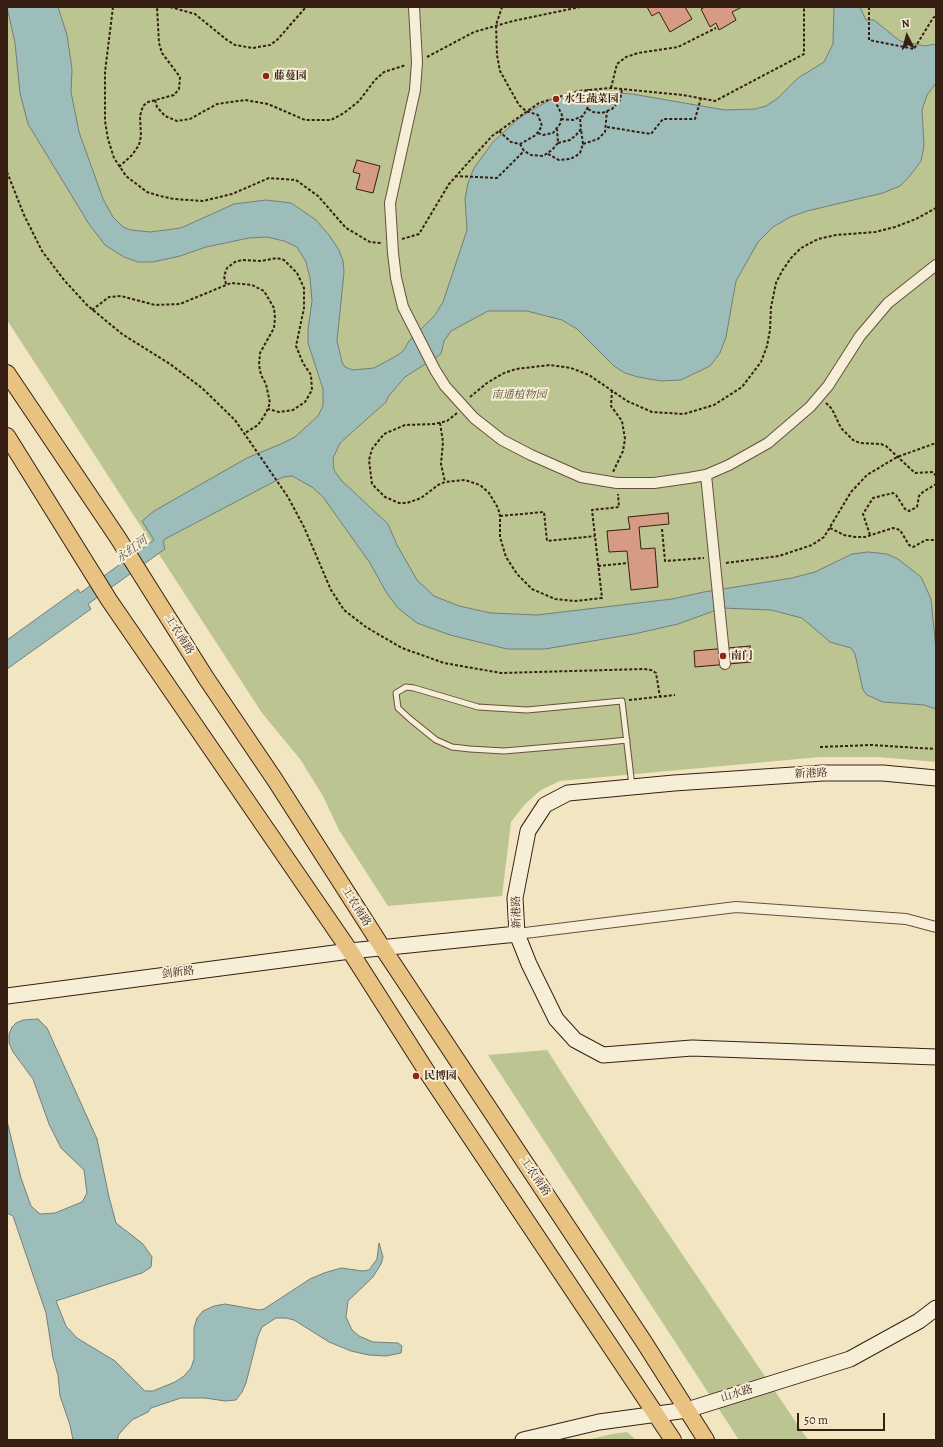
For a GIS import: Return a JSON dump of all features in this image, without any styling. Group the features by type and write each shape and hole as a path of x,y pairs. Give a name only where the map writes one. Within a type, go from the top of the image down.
{"main road":[{"name":"工农南路","path":"7,373 141,573 206,678 275,780 382,947 639,1335 706,1440"},
{"path":"7,436 109,600 350,951 470,1136 673,1440"}],"street":[{"path":"414,7 417,62 415,90 390,203 391,242 396,278 403,307 412,327 445,386 474,418 502,440 554,467 581,477 614,483 654,483 706,475 729,465 768,443 818,398 828,386 860,336 888,303 936,265"},
{"path":"706,475 716,560 725,664"},
{"name":"新港路","path":"936,778 883,773 823,773 568,793 545,805 528,831 515,898 517,934 529,964 556,1019 575,1040 603,1055 692,1048 936,1057"},
{"path":"517,934 736,907 906,919 936,927"},
{"name":"剑新路","path":"7,996 382,947 517,934"},
{"name":"山水路","path":"523,1440 599,1422 687,1410 850,1359 919,1321 936,1308"}],"lane":[{"path":"627,740 504,750 452,746 436,740 422,730 398,708 396,694 400,689 406,687 414,688 462,703 497,709 526,710 622,701 632,787"}],"path":[{"path":"113,7 104,99 108,139 114,158 126,176 147,192 174,199 202,201 219,198 269,178 296,180 305,185 318,196 346,228 357,236 370,242 381,243 391,242 419,234 455,176 471,157 499,131 538,103 553,97 588,89 611,88 715,101 804,54 804,7"},
{"path":"119,167 132,156 139,145 141,136 140,116 144,106 148,102 174,95 179,89 180,81 177,71 162,53 158,34 157,7"},
{"path":"170,7 195,14 235,45 253,48 270,45 274,42 283,35 306,7"},
{"path":"499,131 511,142 520,144 531,139 538,133 542,126 538,115 526,111 519,105 500,71 496,25 502,7"},
{"path":"155,100 165,116 177,121 190,119 217,104 245,100 268,104 305,120 331,120 344,113 359,101 375,80 384,72 398,66 417,62 459,38 496,25 580,7"},
{"path":"869,7 869,40 914,49 932,18 936,16"},
{"path":"611,88 617,64 626,57 638,53 678,47 716,28"},
{"path":"561,119 568,120 580,118 588,109 588,89"},
{"path":"588,109 593,112 608,111 620,100 622,89"},
{"path":"553,97 561,111 561,119 557,129 558,143"},
{"path":"607,127 651,134 663,119 695,119 700,98"},
{"path":"583,144 598,139 605,132 607,127 608,111"},
{"path":"548,154 559,160 570,159 580,153 583,144 580,118"},
{"path":"538,133 548,134 557,129"},
{"path":"520,144 524,151 537,157 548,154 558,143 570,140 581,129"},
{"path":"455,176 497,178 524,151"},
{"path":"7,172 8,178 24,215 42,251 64,280 92,310 122,334 170,364 202,388 235,420 280,485 304,527 331,590 344,610 366,627 402,648 444,663 501,673 651,670 656,674 660,697"},
{"path":"612,390 612,406 622,421 625,439 624,446 613,471 619,507 592,510 602,598 576,601 555,598 532,589 517,574 506,557 500,537 500,516 494,500 480,485 465,480 445,482 414,502 400,503 385,497 372,484 369,471 369,460 372,449 384,434 405,425 440,423 453,417 472,395 487,383 516,369 529,366 550,365 572,368 589,375 612,390 638,407 652,412 670,414 699,411 719,403 742,387 761,362 769,335 771,307 776,283 791,258 801,248 818,239 836,235 875,232 895,227 916,219 936,208"},
{"path":"226,284 224,276 227,268 235,262 242,260 261,261 277,258 284,260 297,273 304,288 304,308 296,346 302,363 311,375 312,390 305,402 293,410 279,412 268,409"},
{"path":"92,310 109,297 120,296 155,305 180,304 226,284 241,283 252,285 264,291 274,308 274,328 260,352 259,365 269,394 270,403 258,425 245,433"},
{"path":"818,398 832,409 847,436 860,443 881,444 886,446 915,473 933,472 936,476"},
{"path":"440,423 443,442 441,464 445,482"},
{"path":"662,529 665,561 761,559 797,550 812,545 824,537 840,508 858,482 867,475 897,457 936,443"},
{"path":"870,535 863,514 873,498 892,493 896,495 905,509 909,511 917,507 919,496 936,484"},
{"path":"500,516 544,512 547,541 595,536"},
{"path":"830,528 844,535 856,537 870,535 893,528 900,530 909,545 913,547 926,540 936,540"},
{"path":"598,566 628,563"},
{"path":"622,701 674,695"},
{"path":"820,747 871,745 936,749"}],"green space":[{"name":"南通植物园","path":"7,7 936,7 936,762 878,757 820,757 560,781 541,790 525,804 511,822 502,896 388,906 339,830 323,796 300,759 262,713 7,320"},
{"path":"547,1050 607,1143 808,1440 739,1440 488,1055"},
{"path":"627,1432 636,1440 587,1440 612,1434"}],"water":[{"path":"7,7 58,7 67,35 72,69 71,92 79,132 103,199 113,217 123,227 131,230 150,232 181,228 234,204 266,200 291,203 316,220 339,250 343,261 344,272 337,341 342,362 345,367 353,370 374,368 398,355 404,350 409,341 435,315 443,302 467,230 465,199 468,183 474,168 493,142 528,112 550,100 593,91 632,94 725,110 755,109 766,106 778,98 798,78 824,62 833,44 834,7 860,7 866,20 874,20 900,41 925,46 936,44 936,83 927,95 922,110 924,146 921,161 900,186 883,193 807,211 790,217 773,227 758,242 736,281 726,337 720,353 710,366 681,380 661,381 638,377 625,373 614,366 577,329 562,320 527,311 488,311 451,331 444,341 441,354 405,377 388,397 386,402 340,443 333,458 334,470 341,480 388,524 397,545 417,580 434,596 459,606 491,613 537,615 672,599 704,592 792,578 815,572 852,554 868,552 887,554 898,559 921,577 931,599 936,649 936,709 924,705 883,702 867,695 863,690 855,654 851,648 830,642 802,618 771,610 722,608 678,624 634,634 545,649 507,649 450,635 417,623 398,608 386,592 370,563 323,497 312,487 292,476 283,477 165,539 163,542 165,549 88,604 91,609 7,669 7,640 78,589 80,593 154,540 142,521 154,511 247,458 295,437 318,416 323,406 323,389 308,343 308,330 312,301 310,278 306,262 297,247 284,241 267,237 249,238 206,247 180,256 153,262 138,262 124,257 105,245 89,224 28,124 20,93 15,43"},
{"path":"38,1019 47,1028 97,1139 116,1223 143,1244 152,1257 151,1267 142,1273 56,1301 66,1326 77,1338 115,1361 145,1391 153,1391 175,1382 184,1376 191,1368 194,1359 194,1328 197,1318 203,1311 214,1306 225,1304 259,1310 264,1309 310,1279 324,1273 341,1268 363,1271 369,1270 377,1259 379,1243 383,1257 381,1264 373,1277 348,1301 346,1317 352,1330 359,1336 373,1342 398,1343 402,1346 401,1353 386,1356 369,1355 351,1351 329,1342 294,1320 276,1318 262,1327 258,1336 246,1383 236,1400 225,1401 205,1398 181,1398 151,1408 148,1412 132,1420 119,1434 117,1440 73,1440 70,1425 60,1396 58,1375 53,1358 46,1313 13,1216 7,1213 7,1121 21,1178 31,1206 40,1214 55,1213 82,1202 87,1193 84,1170 61,1148 49,1124 33,1079 13,1052 9,1043 9,1034 12,1027 16,1023 23,1020"}],"building":[{"path":"647,7 685,7 692,19 670,32 659,12 652,16"},
{"path":"705,7 742,7 732,12 736,20 719,30 716,23 710,27 701,9"},
{"path":"357,160 380,166 373,193 356,189 360,174 353,172"},
{"path":"668,513 669,524 639,527 641,549 655,548 658,587 631,590 627,551 609,552 607,531 630,529 628,517"},
{"name":"南门","path":"750,646 751,662 695,667 694,651"}],"place":[{"name":"藤蔓园","path":"266,76"},
{"name":"水生蔬菜园","path":"556,99"},
{"name":"南门","path":"723,656"},
{"name":"民博园","path":"416,1076"}],"water label":[{"name":"永红河","path":"132,550"}]}
